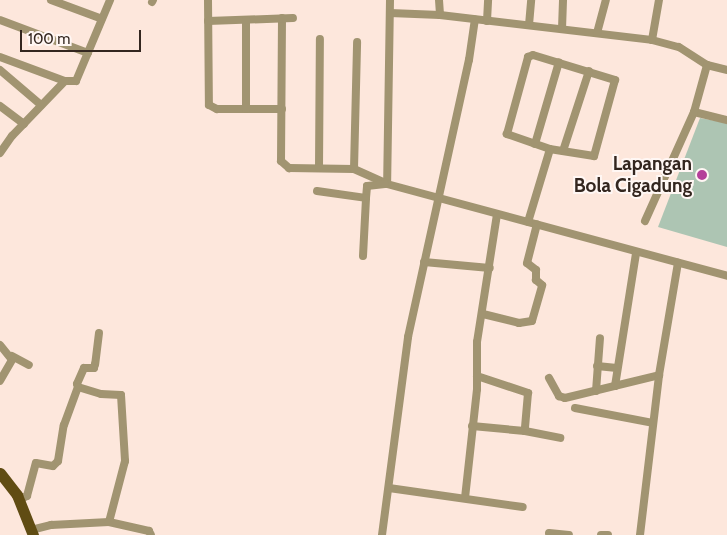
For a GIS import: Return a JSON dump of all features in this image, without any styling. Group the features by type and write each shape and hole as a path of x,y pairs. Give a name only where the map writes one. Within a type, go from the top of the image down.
{"main road":[{"path":"0,473 19,500 32,533"}],"street":[{"path":"51,0 102,19"},
{"path":"0,57 65,81 79,78 110,0"},
{"path":"208,0 209,105 217,109 282,109"},
{"path":"387,184 390,0"},
{"path":"439,0 440,15"},
{"path":"487,21 488,0"},
{"path":"529,25 531,0"},
{"path":"562,29 563,0"},
{"path":"597,33 606,0"},
{"path":"652,40 659,0"},
{"path":"390,13 440,15 652,40 688,51 707,66 727,70"},
{"path":"282,18 281,161 289,168 354,169 387,184 438,200 537,224 636,253 727,276"},
{"path":"208,21 293,18"},
{"path":"382,535 408,337 469,60 475,19"},
{"path":"0,20 88,53"},
{"path":"246,20 246,109"},
{"path":"319,168 320,39"},
{"path":"354,169 357,42"},
{"path":"533,55 559,62 616,82 595,154 590,157 550,149 506,132 528,57 533,55"},
{"path":"535,144 559,62"},
{"path":"645,221 694,112 707,66"},
{"path":"0,70 41,105"},
{"path":"564,151 589,71"},
{"path":"0,153 41,105 65,81"},
{"path":"0,106 24,124"},
{"path":"694,112 727,120"},
{"path":"528,222 550,149"},
{"path":"363,256 367,186 387,184"},
{"path":"316,191 366,198"},
{"path":"464,498 477,376 476,355 497,215"},
{"path":"483,314 519,322 532,322 542,284 536,280 536,270 527,263 537,224"},
{"path":"615,386 636,253"},
{"path":"424,262 490,268"},
{"path":"640,535 659,375 678,263"},
{"path":"19,500 27,496 36,463 53,466 58,461 64,425 84,368 94,368 96,364 99,333"},
{"path":"596,391 600,338"},
{"path":"0,346 12,356 29,365"},
{"path":"0,381 12,356"},
{"path":"597,366 617,368"},
{"path":"549,378 562,398 659,375"},
{"path":"477,376 528,393 525,431"},
{"path":"78,387 101,394 121,395 125,461 108,522"},
{"path":"575,408 653,423"},
{"path":"472,426 525,431 560,438"},
{"path":"389,488 523,507"},
{"path":"32,533 51,525 108,522 149,532 151,535"},
{"path":"549,533 568,535"},
{"path":"601,535 608,535"}],"green space":[{"name":"Lapangan Bola Cigadung","path":"700,118 727,123 727,247 658,227"}],"place":[{"name":"Lapangan Bola Cigadung","path":"702,175"}]}
